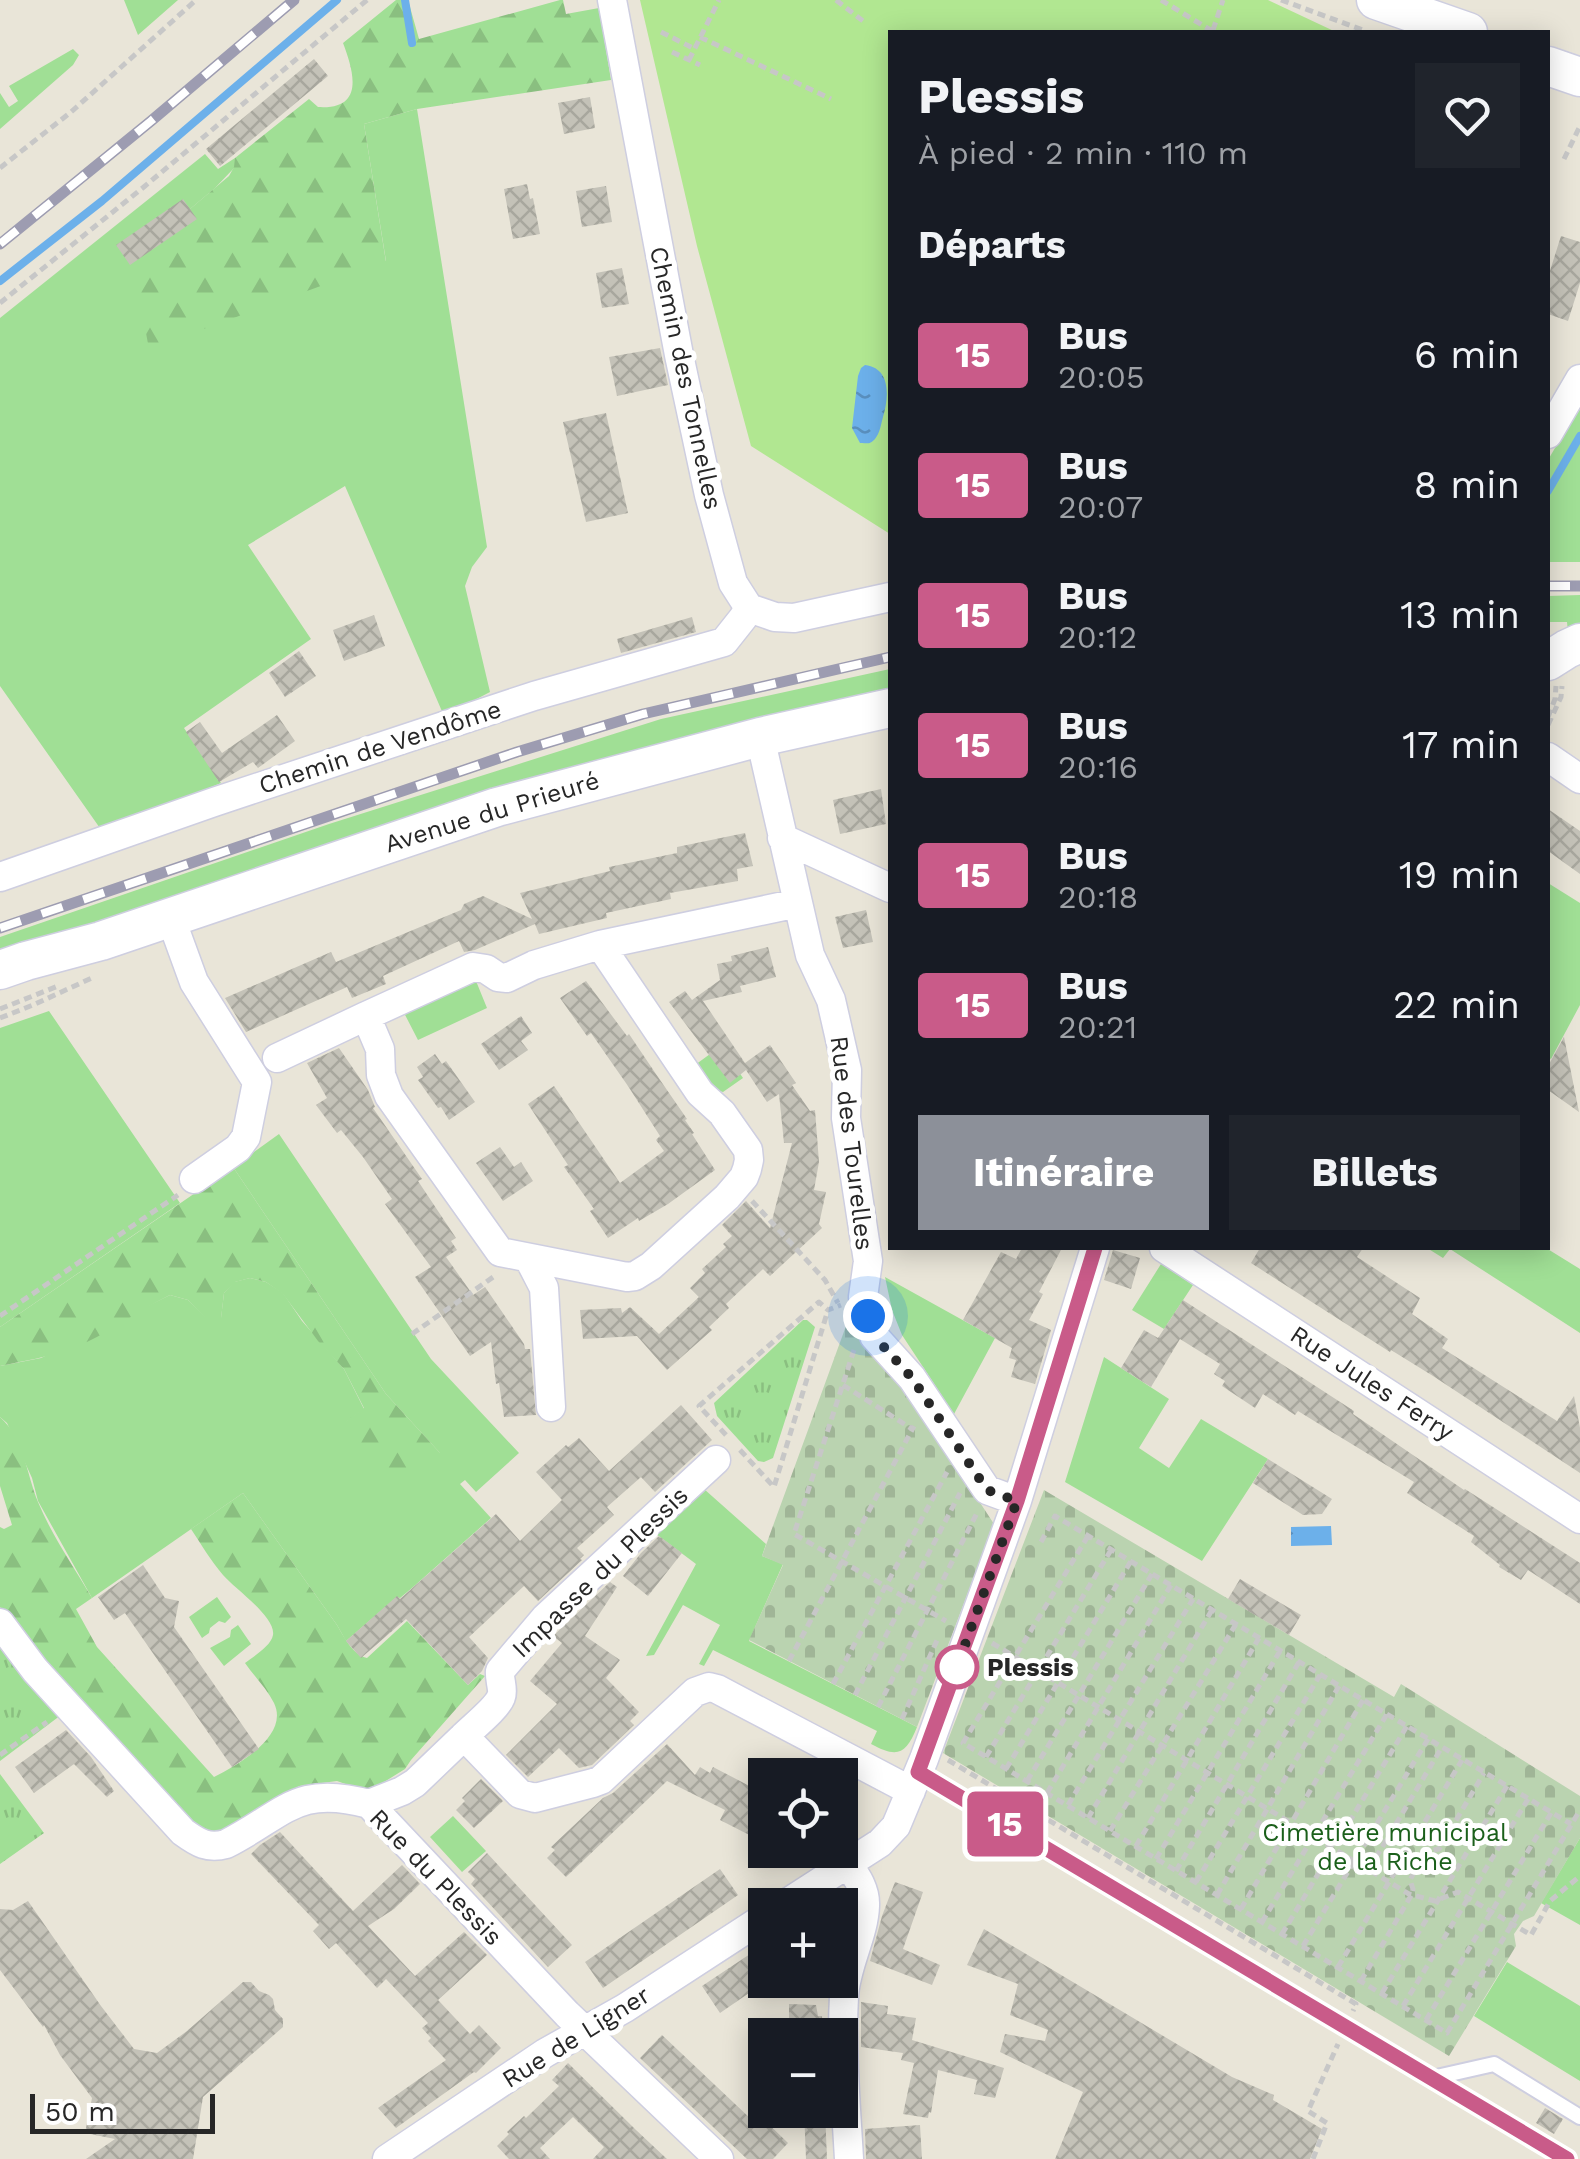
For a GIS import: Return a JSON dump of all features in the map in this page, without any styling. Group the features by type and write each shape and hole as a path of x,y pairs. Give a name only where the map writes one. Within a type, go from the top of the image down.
{"street":[{"name":"Chemin des Tonnelles","path":"612,0 709,495 733,583 748,608"},
{"path":"1376,0 1462,30"},
{"path":"1550,50 1580,51"},
{"path":"1550,67 1580,77"},
{"path":"1550,431 1580,379"},
{"path":"748,608 774,618 794,618 888,597"},
{"name":"Chemin de Vendôme","path":"0,877 515,702 724,642 748,608"},
{"path":"1550,662 1580,643"},
{"name":"Avenue du Prieuré","path":"0,970 101,942 497,807 760,737 888,708"},
{"name":"Rue des Tourelles","path":"760,737 810,954 831,1000 848,1070 846,1118 868,1261 863,1297 874,1336 912,1378 987,1490 1017,1501"},
{"path":"1550,758 1580,779"},
{"path":"782,838 888,887"},
{"path":"277,1058 473,967 486,968 498,978 507,978 534,964 600,945 798,903"},
{"path":"170,916 194,982 257,1082 246,1137 238,1148 194,1179"},
{"name":"Avenue du Prieuré","path":"0,990 33,979 101,942"},
{"path":"366,1016 380,1049 389,1096 500,1252 635,1276 738,1186 747,1170 748,1150 722,1113 700,1093 600,945"},
{"path":"858,1857 896,1826 914,1781 1017,1501 1094,1250"},
{"name":"Rue Jules Ferry","path":"1167,1250 1580,1518"},
{"path":"522,1258 544,1288 552,1407"},
{"name":"Impasse du Plessis","path":"369,1804 415,1783 464,1736 499,1700 500,1671 545,1618 716,1460"},
{"name":"Rue du Plessis","path":"0,1624 35,1670 183,1832 206,1846 226,1844 285,1807 315,1797 369,1804 584,2031 719,2159"},
{"path":"464,1736 520,1794 535,1798 600,1780 695,1692 709,1687 914,1781"},
{"path":"811,1888 842,1868"},
{"path":"849,2159 844,1996 866,1901 851,1868"},
{"name":"Rue de Ligner","path":"387,2159 535,2060 748,1928"}],"lane":[{"path":"914,1781 1567,2159"},
{"path":"1432,2078 1494,2064 1580,2117"}],"path":[{"path":"0,168 72,112 196,0"},
{"path":"0,303 367,0"},
{"path":"689,60 720,0"},
{"path":"836,0 863,21"},
{"path":"1161,0 1209,30"},
{"path":"1213,30 1223,0"},
{"path":"1281,0 1365,30"},
{"path":"661,32 695,49"},
{"path":"700,37 831,100"},
{"path":"672,52 700,65"},
{"path":"1564,159 1580,126"},
{"path":"1550,662 1555,699 1550,711"},
{"path":"0,1316 187,1190 194,1179"},
{"path":"738,1186 825,1280 840,1306"},
{"path":"412,1334 522,1258"},
{"path":"820,1302 828,1310 774,1487 699,1406 820,1302"},
{"path":"858,1339 794,1534 956,1626 971,1630 1412,1894 1435,1901 1458,1892 1531,1935 1550,1902 1580,1876"},
{"path":"843,1385 912,1429"},
{"path":"789,1661 928,1402"},
{"path":"833,1684 953,1460"},
{"path":"855,1695 966,1481"},
{"path":"878,1707 981,1504"},
{"path":"1041,1542 1055,1516 1571,1824"},
{"path":"1088,1536 964,1743 1448,2033 1580,1810"},
{"path":"986,1756 1111,1550"},
{"path":"1006,1768 1130,1561"},
{"path":"1027,1781 1152,1574"},
{"path":"1047,1793 1171,1586"},
{"path":"1068,1805 1193,1599"},
{"path":"1088,1818 1212,1610"},
{"path":"1110,1831 1236,1624"},
{"path":"1136,1846 1259,1638"},
{"path":"1156,1859 1280,1650"},
{"path":"1176,1871 1299,1662"},
{"path":"1196,1882 1320,1675"},
{"path":"1217,1895 1339,1686"},
{"path":"1240,1909 1363,1700"},
{"path":"1262,1922 1387,1714"},
{"path":"0,1754 48,1721"},
{"path":"1282,1934 1407,1726"},
{"path":"1303,1946 1428,1739"},
{"path":"1369,1870 1442,1748"},
{"path":"1338,1968 1462,1760"},
{"path":"1360,1981 1412,1894 1410,1880 1425,1852 1439,1849 1484,1773"},
{"path":"1382,1994 1507,1786"},
{"path":"1403,2006 1528,1799"},
{"path":"1426,2020 1551,1812"}],"green space":[{"path":"124,0 178,0 138,35"},
{"path":"396,0 408,0 419,39 560,0 566,14 599,8 611,80 417,109 364,124 386,262 149,349 132,258 229,176 235,158 309,99 318,107 343,102 349,96 352,77 343,43"},
{"path":"640,0 1268,0 1332,30 888,30 888,533 751,446 697,246"},
{"path":"73,49 79,55 73,65 0,129 0,93 9,107 18,101 9,86"},
{"path":"417,109 487,547 472,567 465,586 490,692 444,716 345,486 248,545 311,639 184,728 221,783 102,831 0,686 0,318 205,154 218,169 235,158 235,167 132,258 386,261 364,124"},
{"path":"1580,405 1580,562 1550,562 1550,457"},
{"path":"1580,595 1580,630 1568,632 1567,622 1550,622 1550,596"},
{"path":"888,669 888,697 0,963 0,937 329,824 661,719"},
{"path":"1550,884 1580,903 1580,1005 1551,1059"},
{"path":"467,979 476,981 487,1008 418,1040 402,1009"},
{"path":"49,1011 180,1203 0,1327 0,1028"},
{"path":"721,1046 743,1078 723,1092 712,1089 695,1065"},
{"path":"279,1134 431,1359 519,1453 476,1492 465,1480 460,1484 491,1518 346,1641 243,1493 92,1598 38,1501 32,1478 7,1423 0,1417 0,1366 41,1358 170,1295 188,1300 209,1321 221,1318 224,1293 234,1282 250,1278 283,1293 344,1369 364,1409 346,1422 440,1453 386,1394 233,1167"},
{"path":"233,1167 386,1394 441,1454 409,1483 395,1489 380,1474 345,1422 364,1408 344,1369 283,1294 266,1282 250,1278 235,1282 224,1293 221,1319 209,1322 188,1300 170,1295 71,1349 0,1366 0,1327"},
{"path":"1430,1250 1449,1250 1443,1258"},
{"path":"1452,1250 1549,1250 1580,1269 1580,1333"},
{"path":"1161,1264 1193,1285 1164,1329 1132,1310"},
{"path":"885,1277 995,1338 954,1414 902,1335"},
{"path":"803,1320 815,1327 773,1458 758,1461 717,1416 714,1403"},
{"path":"846,1326 901,1382 994,1524 917,1727 749,1640 783,1565 762,1556"},
{"path":"1104,1357 1169,1399 1139,1448 1169,1468 1201,1419 1268,1459 1202,1561 1065,1482"},
{"path":"0,1417 20,1446 50,1527 92,1598 76,1609 97,1647 214,1777 259,1748 275,1727 277,1715 271,1698 245,1663 269,1643 272,1628 223,1575 191,1529 243,1493 357,1653 367,1658 407,1621 468,1685 480,1674 485,1676 405,1769 368,1792 337,1781 299,1786 238,1837 213,1838 187,1826 32,1654 0,1607 0,1527 12,1525 0,1486"},
{"path":"704,1489 766,1544 762,1556 783,1564 749,1641 917,1727 904,1748 894,1752 871,1744 877,1731 713,1650 704,1666 699,1664 720,1625 683,1605 654,1655 646,1656 696,1564 656,1534"},
{"name":"Cimetière municipal de la Riche","path":"1044,1490 1394,1697 1401,1684 1580,1796 1580,1838 1534,1916 1523,1921 1514,1934 1516,1946 1449,2056 943,1753"},
{"path":"217,1597 231,1617 225,1623 219,1621 202,1638 189,1617"},
{"path":"238,1625 251,1644 224,1666 210,1648 230,1637 231,1630"},
{"path":"0,1646 61,1715 0,1761"},
{"path":"0,1774 44,1833 0,1864"},
{"path":"453,1816 486,1851 462,1872 430,1837"},
{"path":"1580,1838 1580,1925 1541,1903"},
{"path":"1507,1962 1580,2006 1580,2081 1474,2016"}],"water":[{"path":"865,365 884,377 887,393 875,439 860,443 852,428 858,376"},
{"path":"1331,1526 1332,1545 1291,1546 1291,1527"}],"building":[{"path":"314,59 328,76 220,166 206,149"},
{"path":"590,97 595,128 564,134 558,103"},
{"path":"527,184 540,234 513,239 504,189"},
{"path":"606,186 612,222 582,227 576,191"},
{"path":"183,199 197,219 130,265 116,245"},
{"path":"1561,236 1580,242 1580,283 1568,321 1550,315 1550,271"},
{"path":"622,268 629,304 602,308 596,273"},
{"path":"660,348 668,385 617,396 609,357"},
{"path":"606,413 628,513 586,522 563,422"},
{"path":"374,615 385,646 344,661 333,630"},
{"path":"692,617 696,632 621,653 617,639"},
{"path":"299,651 316,676 285,697 269,673"},
{"path":"277,715 295,741 258,768 253,762 219,782 186,732 200,722 222,753"},
{"path":"881,789 886,824 840,834 833,800"},
{"path":"1550,810 1580,831 1580,874 1550,852"},
{"path":"745,833 753,866 737,869 738,881 670,893 671,899 606,913 607,918 539,934 535,924 475,950 464,952 459,941 383,976 386,984 352,998 347,987 246,1032 225,998 331,952 336,962 461,910 464,904 483,896 532,919 520,893 610,871 609,867 677,853 677,847"},
{"path":"866,910 873,942 843,948 835,917"},
{"path":"768,947 776,977 740,986 742,992 703,1001 745,1063 770,1045 810,1111 815,1110 819,1162 814,1190 826,1192 819,1224 822,1228 770,1276 763,1269 726,1304 729,1308 709,1327 712,1330 667,1370 637,1336 583,1339 580,1310 621,1308 622,1313 630,1307 659,1334 699,1297 690,1288 705,1273 702,1269 726,1247 723,1244 732,1236 722,1225 746,1201 770,1228 792,1143 784,1143 779,1094 767,1102 746,1070 730,1083 669,1002 685,991 692,1000 720,980 717,964 732,961 731,956"},
{"path":"586,981 629,1034 687,1119 715,1170 668,1204 608,1238 590,1211 594,1209 564,1167 568,1165 528,1104 554,1086 620,1183 664,1151 656,1140 660,1136 628,1086 591,1033 587,1036 560,998"},
{"path":"521,1016 532,1033 521,1041 528,1050 499,1070 481,1044"},
{"path":"1564,1037 1579,1112 1550,1091 1550,1062"},
{"path":"339,1048 456,1238 451,1241 457,1250 446,1257 473,1295 485,1287 525,1349 530,1349 536,1415 504,1417 491,1342 470,1356 415,1277 431,1267 385,1204 392,1199 363,1157 341,1130 337,1133 316,1105 327,1098 307,1063"},
{"path":"435,1054 442,1064 446,1061 475,1102 449,1120 418,1080 423,1077 417,1067"},
{"path":"500,1147 514,1167 521,1162 533,1181 503,1201 476,1163"},
{"path":"1021,1250 1061,1250 1029,1320 1051,1330 1035,1384 1011,1377 1016,1360 1009,1358 1012,1348 963,1320 1001,1252 1016,1259"},
{"path":"1113,1250 1140,1258 1131,1289 1104,1280"},
{"path":"1259,1250 1362,1250 1357,1257 1420,1298 1412,1314 1448,1339 1442,1348 1557,1421 1574,1396 1580,1428 1580,1473 1433,1376 1251,1263"},
{"path":"1183,1300 1354,1411 1353,1414 1464,1490 1580,1563 1580,1604 1528,1570 1521,1580 1499,1567 1471,1542 1474,1536 1407,1493 1414,1482 1298,1411 1295,1415 1263,1394 1255,1408 1222,1386 1225,1381 1214,1374 1220,1364 1180,1339 1151,1387 1121,1368 1144,1330 1158,1338"},
{"path":"681,1405 712,1440 655,1492 641,1477 607,1507 614,1515 577,1548 584,1555 582,1560 538,1601 524,1586 469,1637 488,1658 468,1685 406,1619 361,1658 346,1641 496,1514 520,1541 562,1500 536,1472 566,1445 579,1438 609,1471"},
{"path":"1268,1459 1332,1499 1322,1514 1303,1515 1253,1483"},
{"path":"659,1536 682,1553 648,1596 623,1576"},
{"path":"143,1565 165,1598 179,1601 174,1627 259,1749 232,1767 125,1613 114,1620 98,1597"},
{"path":"1240,1579 1301,1615 1289,1635 1228,1599"},
{"path":"610,1582 617,1587 585,1636 620,1660 606,1678 639,1712 630,1721 634,1725 592,1765 579,1768 559,1748 528,1777 506,1755 557,1704 530,1681 562,1643 553,1636"},
{"path":"66,1730 114,1791 107,1797 74,1764 34,1793 15,1767"},
{"path":"667,1744 695,1775 700,1767 710,1773 713,1767 748,1785 748,1834 720,1820 725,1810 667,1781 566,1877 547,1858 555,1850 551,1847"},
{"path":"481,1779 503,1801 474,1828 456,1810"},
{"path":"280,1832 353,1911 402,1865 420,1884 394,1909 368,1926 415,1976 464,1932 487,1955 438,2000 470,2034 479,2025 501,2048 476,2073 396,2128 378,2108 446,2060 428,2041 431,2038 422,2028 428,2023 386,1979 377,1988 336,1943 329,1949 313,1931 319,1925 251,1854"},
{"path":"487,1853 572,1945 548,1967 471,1884 475,1879 468,1872"},
{"path":"720,1869 738,1895 603,1988 585,1962"},
{"path":"895,1882 923,1892 903,1949 940,1965 932,1985 870,1961"},
{"path":"28,1901 134,2049 157,2053 243,1982 251,1982 273,1999 283,2027 203,2097 193,2159 86,2159 115,2139 85,2133 92,2098 60,2055 44,2025 0,1970 0,1909 13,1910"},
{"path":"984,1929 1232,2077 1274,2095 1273,2100 1322,2129 1310,2159 1055,2159 1083,2092 1000,2052 1005,2034 1045,2041 1048,2030 1010,2015 1018,1984 967,1965"},
{"path":"748,1955 748,1994 720,2013 702,1986"},
{"path":"861,2002 888,2006 887,2014 916,2018 912,2040 1004,2068 995,2098 974,2094 977,2080 938,2070 928,2118 903,2114 914,2063 901,2060 903,2053 861,2047"},
{"path":"789,2004 816,2005 822,2018 789,2018"},
{"path":"662,2035 748,2116 748,2128 772,2128 788,2143 773,2159 747,2159 640,2058"},
{"path":"568,2063 667,2159 593,2159 604,2147 573,2117 540,2148 550,2159 509,2159 497,2146 507,2132 559,2086 552,2080"},
{"path":"1545,2108 1563,2119 1554,2134 1536,2123"},
{"path":"920,2125 922,2159 866,2159 865,2129"},
{"path":"805,2128 826,2128 827,2159 806,2159"}],"waterway":[{"path":"0,281 102,201 337,0"},
{"path":"405,0 412,43"},
{"path":"1550,488 1580,436"}],"railway":[{"path":"0,244 294,0"},
{"path":"1550,586 1580,586"},
{"path":"0,928 517,752 643,714 888,657"}],"bus line":[{"name":"15","path":"1094,1250 1017,1501 918,1772 1567,2159"}],"place":[{"name":"Plessis","path":"957,1667"}],"route":[{"path":"868,1316 874,1336 912,1378 987,1490 1017,1501 957,1667"}]}
